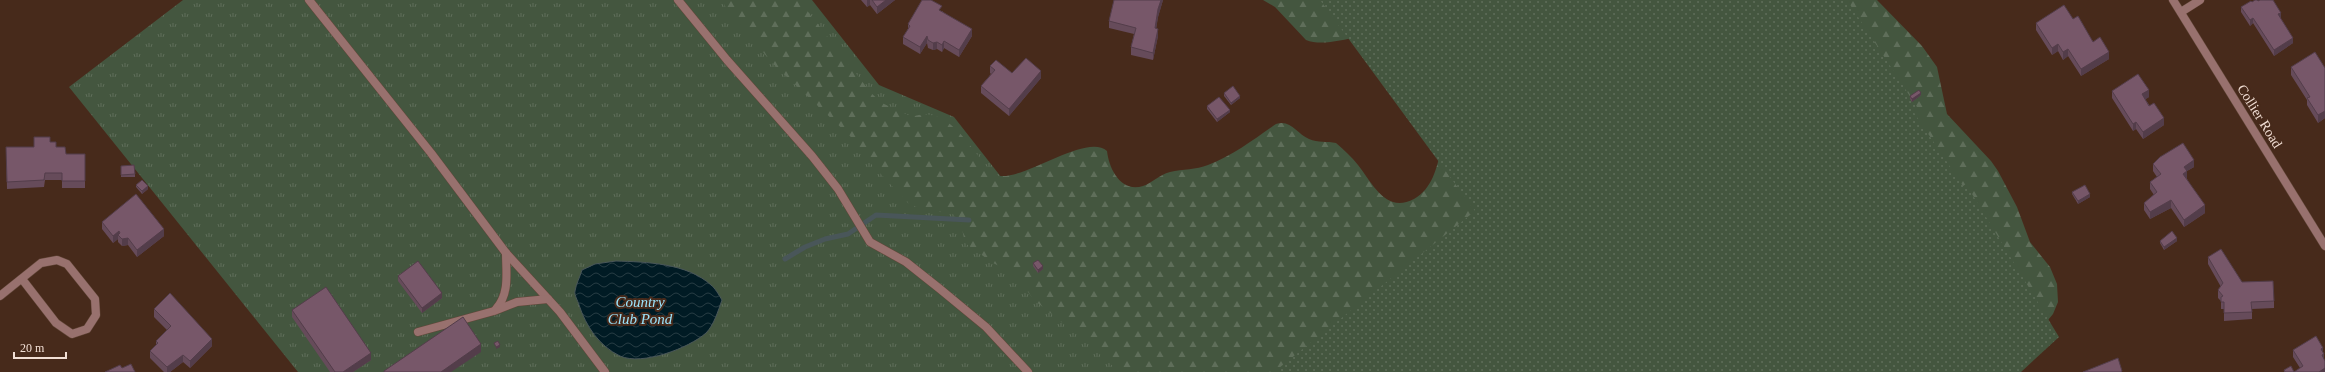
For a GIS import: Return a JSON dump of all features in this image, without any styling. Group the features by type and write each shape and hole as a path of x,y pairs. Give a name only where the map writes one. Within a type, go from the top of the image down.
{"street":[{"path":"309,0 432,153 506,253 548,299 605,372"},
{"path":"678,0 727,60 812,156 855,214 870,242 906,262 986,327 1028,372"},
{"name":"Collier Road","path":"2173,0 2325,246"},
{"path":"2181,12 2200,0"},
{"path":"494,311 503,300 506,282 506,253"},
{"path":"0,296 41,263 57,260 67,264 95,299 96,315 88,329 72,334 56,324 22,279"},
{"path":"418,332 494,311 517,302 548,299"}],"green space":[{"path":"183,0 812,0 879,85 954,117 1154,372 298,372 69,87"},
{"path":"722,0 799,0 871,93 882,103 912,117 924,115 934,116 944,120 961,135 990,171 998,176 1012,175 1072,152 1086,148 1098,147 1107,151 1113,172 1122,183 1135,187 1143,186 1170,172 1199,168 1217,161 1244,146 1276,124 1281,123 1290,125 1305,137 1312,140 1336,143 1353,159 1381,195 1396,203 1404,203 1414,199 1425,190 1433,177 1441,149 1358,37 1325,42 1312,42 1306,40 1275,7 1263,0 1877,0 1922,46 1937,67 1947,114 1991,161 1998,171 2017,207 2030,242 2050,267 2057,284 2058,302 2053,314 2005,372 1119,372 1091,346 1034,300 1014,273 993,263 965,243 961,224 953,214 921,209 908,203 864,156 850,136 771,62 751,37 732,19"},
{"path":"1320,0 1847,0 1917,107 1913,111 1963,186 1966,184 2059,337 2021,372 1274,372 1475,211"}],"water":[{"name":"Country Club Pond","path":"616,261 653,263 678,268 690,272 712,286 722,300 716,318 709,330 698,339 677,350 652,357 640,359 629,358 612,352 594,335 585,320 575,293 582,270 595,264"}],"building":[{"path":"872,0 886,0 877,7"},
{"path":"922,0 931,0 942,6 939,10 972,29 959,50 944,41 942,45 937,42 933,43 928,40 927,36 920,47 903,37 910,26 908,24"},
{"path":"1114,0 1161,0 1155,28 1158,29 1153,53 1131,47 1136,28 1109,21"},
{"path":"2255,0 2273,0 2281,13 2278,14 2293,38 2274,50 2253,18 2250,20 2241,7"},
{"path":"2064,5 2073,19 2078,16 2093,42 2100,37 2109,52 2081,69 2068,49 2063,52 2058,44 2052,48 2036,23"},
{"path":"2315,52 2325,68 2325,111 2318,115 2307,98 2310,97 2291,67"},
{"path":"1026,58 1041,71 1009,109 981,86 995,70 990,66 996,60 1012,73"},
{"path":"2138,74 2149,90 2142,94 2149,106 2154,103 2164,118 2143,132 2136,122 2133,124 2112,91"},
{"path":"1233,86 1240,96 1231,103 1224,93"},
{"path":"1919,90 1921,93 1912,99 1910,96"},
{"path":"1219,97 1230,110 1217,119 1207,106"},
{"path":"34,137 50,137 50,142 56,142 56,147 65,147 66,154 85,154 85,181 62,181 62,173 45,173 44,180 7,182 6,147 34,147"},
{"path":"2183,143 2194,160 2184,167 2187,171 2183,174 2205,205 2184,220 2171,200 2150,212 2144,203 2157,192 2150,182 2161,174 2153,164 2160,157"},
{"path":"134,165 135,174 121,175 121,166"},
{"path":"142,180 148,186 142,191 136,185"},
{"path":"2085,185 2090,194 2078,201 2072,192"},
{"path":"136,194 164,229 137,250 128,238 122,239 118,235 120,233 119,231 113,236 102,222"},
{"path":"2172,231 2177,238 2164,247 2160,241"},
{"path":"2221,249 2242,282 2273,281 2274,301 2251,302 2252,312 2224,313 2224,302 2221,302 2221,297 2223,296 2218,290 2223,283 2208,257"},
{"path":"1038,260 1043,266 1038,270 1033,263"},
{"path":"418,261 442,293 422,308 398,276"},
{"path":"326,287 371,353 343,372 335,372 292,310"},
{"path":"170,293 212,339 190,361 183,355 167,367 150,351 158,343 156,341 171,326 154,309"},
{"path":"463,317 481,344 441,372 384,372 384,371"},
{"path":"2316,336 2323,348 2321,349 2324,354 2322,355 2325,361 2325,368 2319,372 2294,372 2303,366 2293,350"},
{"path":"498,341 500,345 496,347 494,343"},
{"path":"2118,358 2121,372 2083,372"},
{"path":"131,364 135,372 105,372 120,365 122,368"},
{"path":"2291,366 2294,372 2285,372 2284,370"}],"waterway":[{"path":"785,259 805,247 825,239 848,234 876,215 969,220"}]}
